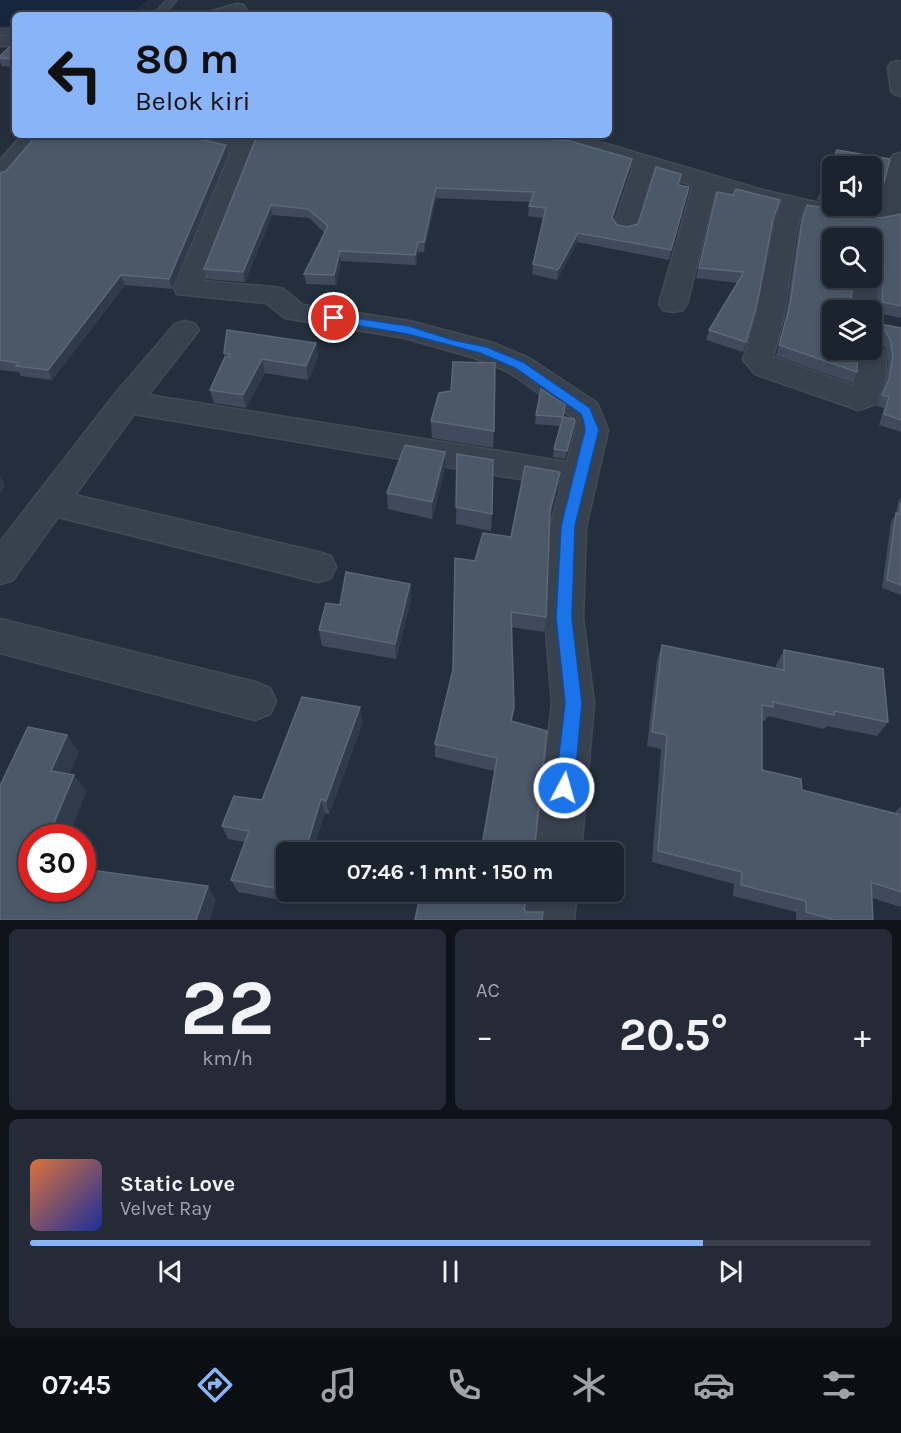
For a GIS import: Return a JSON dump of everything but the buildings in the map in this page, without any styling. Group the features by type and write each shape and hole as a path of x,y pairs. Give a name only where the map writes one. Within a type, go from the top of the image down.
{"street":[{"path":"228,12 237,9"},
{"path":"898,67 901,90"},
{"path":"0,174 31,138"},
{"path":"196,138 214,145 251,141 187,288 273,295 295,312 409,330 483,350 519,365 586,411 592,430 568,526 564,618 573,703 559,842"},
{"path":"563,138 645,164 794,203 870,228 888,217 900,167"},
{"path":"625,228 645,164"},
{"path":"673,304 706,180"},
{"path":"794,203 784,231 770,315 758,360 765,367 858,399 865,397 869,388 870,360"},
{"path":"0,569 126,402 185,330"},
{"path":"126,402 580,477"},
{"path":"50,502 318,567"},
{"path":"0,636 255,701"},
{"path":"549,920 551,902"}],"lane":[{"path":"161,12 172,0"}],"water":[{"path":"0,0 147,0 134,12 12,12 12,26 0,26"}],"route":[{"path":"334,318 409,330 483,350 519,365 586,411 590,419 592,430 568,526 564,618 573,703 564,788"}]}
